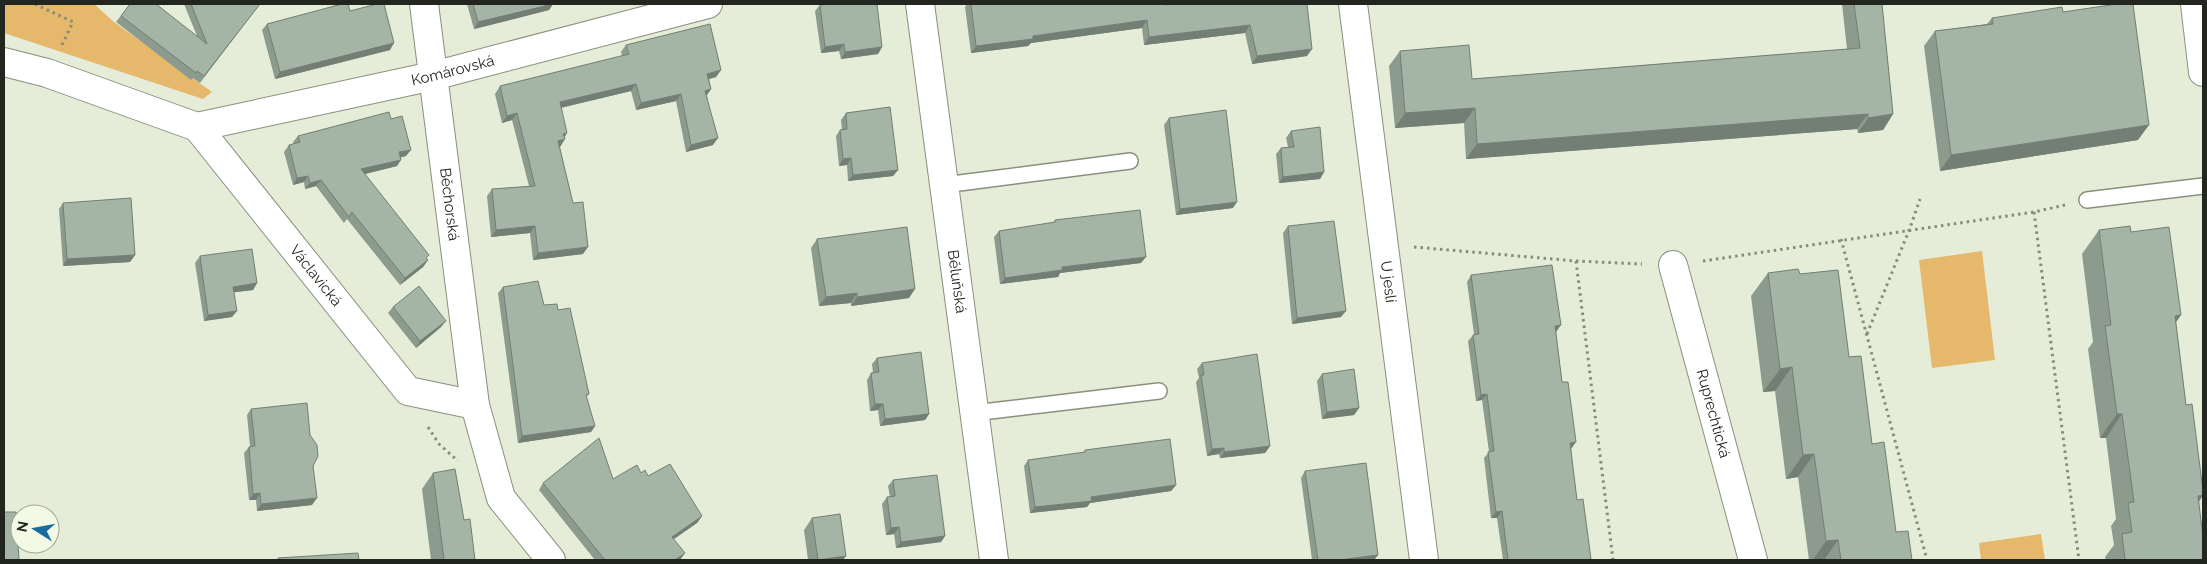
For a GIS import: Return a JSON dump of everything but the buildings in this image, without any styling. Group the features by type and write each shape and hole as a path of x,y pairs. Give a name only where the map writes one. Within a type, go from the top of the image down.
{"street":[{"name":"Běchorská","path":"424,4 475,405"},
{"name":"Komárovská","path":"197,127 433,76 708,4"},
{"name":"Běluňská","path":"920,4 994,560"},
{"name":"U jeslí","path":"1353,4 1424,560"},
{"path":"2195,4 2203,72"},
{"path":"4,62 47,73 197,127"},
{"name":"Václavická","path":"197,127 408,392"},
{"name":"Ruprechtická","path":"1673,265 1754,560"},
{"path":"408,392 475,405 501,498 551,560"}],"lane":[{"path":"944,185 1130,160"},
{"path":"2086,200 2203,186"},
{"path":"974,412 1159,391"}],"path":[{"path":"35,4 73,22 47,73"},
{"path":"1866,334 1920,199"},
{"path":"1384,244 1576,261 1673,265 1910,228 2034,212 2086,200"},
{"path":"2034,212 2079,560"},
{"path":"1841,239 1927,560"},
{"path":"1576,261 1613,560"},
{"path":"408,392 439,444 459,462"}],"shaded area":[{"path":"4,4 94,4 114,22 212,92 203,99 4,33"},
{"path":"1982,251 1995,360 1932,368 1919,260"},
{"path":"2041,534 2045,560 1981,560 1979,543"}]}
